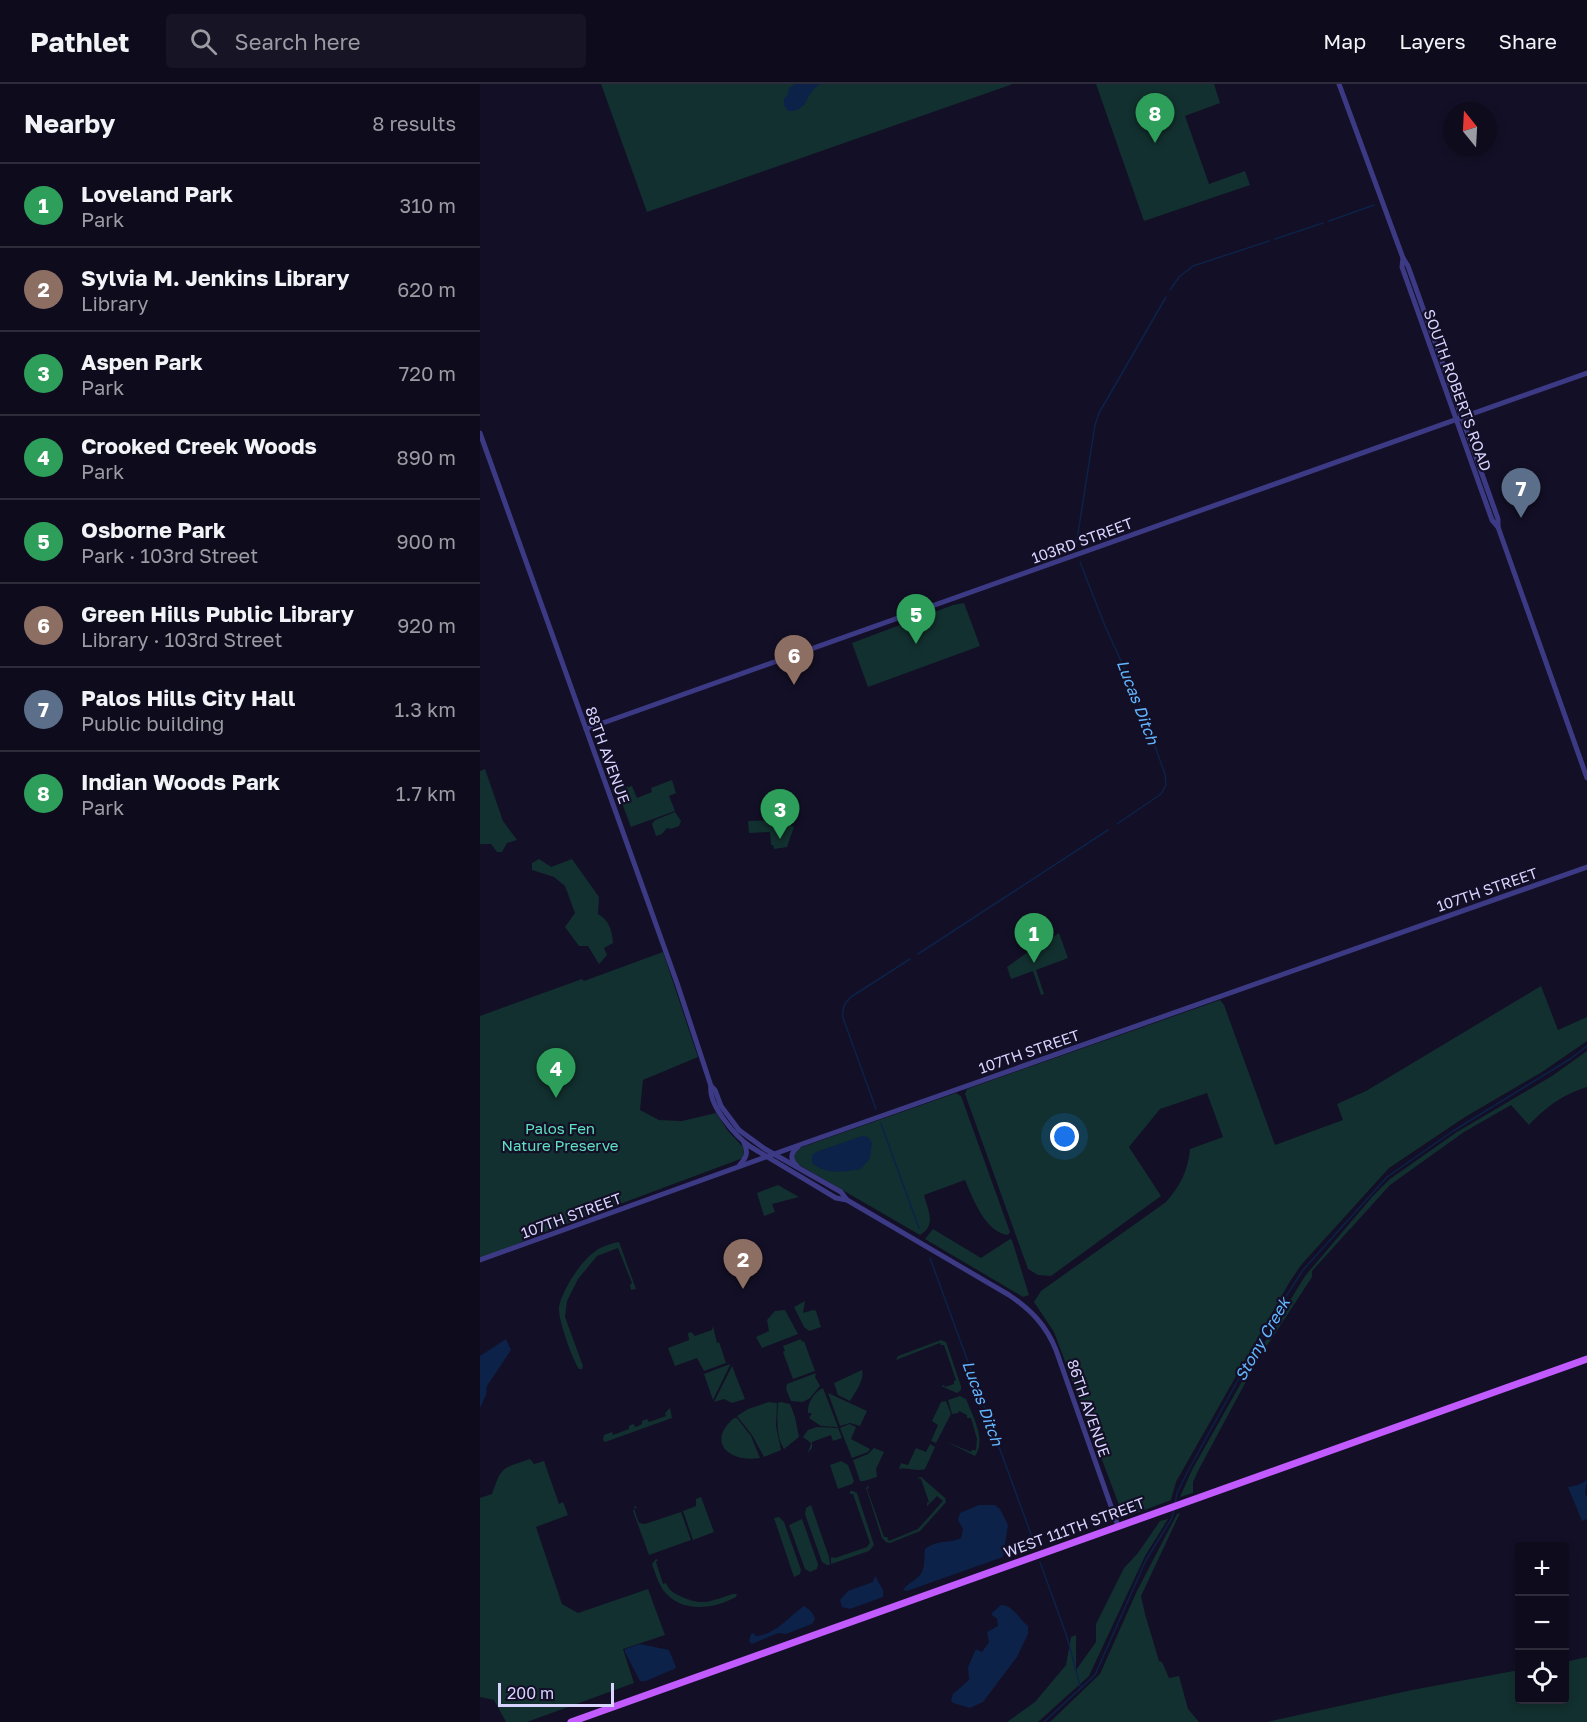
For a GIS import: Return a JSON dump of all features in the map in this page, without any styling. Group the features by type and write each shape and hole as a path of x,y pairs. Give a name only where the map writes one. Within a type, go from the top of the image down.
{"main road":[{"name":"WEST 111TH STREET","path":"571,1722 1587,1359"}],"street":[{"name":"SOUTH ROBERTS ROAD","path":"1340,85 1462,417 1498,519 1498,527 1587,778"},
{"name":"SOUTH ROBERTS ROAD","path":"1403,258 1402,267 1492,520 1498,527"},
{"name":"103RD STREET","path":"586,729 1587,373"},
{"name":"88TH AVENUE","path":"480,433 677,983 716,1108 743,1141 841,1192 847,1200"},
{"name":"107TH STREET","path":"480,1260 770,1155 1587,867"},
{"name":"88TH AVENUE","path":"711,1086 721,1106 739,1130 770,1155"},
{"path":"737,1168 746,1159 746,1148 743,1141"},
{"path":"800,1170 791,1156 794,1150 802,1144"},
{"path":"770,1155 836,1198 847,1200"},
{"name":"86TH AVENUE","path":"847,1200 1025,1305 1040,1321 1051,1338 1118,1526"}],"green space":[{"path":"601,84 1013,84 647,212"},
{"path":"1096,84 1214,84 1220,103 1185,116 1209,184 1245,171 1250,185 1144,221"},
{"path":"964,603 980,646 868,687 852,643 953,605"},
{"path":"485,769 503,821 517,840 507,843 502,852 497,852 491,844 480,844 480,771"},
{"path":"672,780 676,793 669,796 675,811 631,827 617,790 632,786 637,798 652,792 651,788"},
{"path":"675,812 681,821 679,826 667,828 662,834 656,836 652,824 655,820"},
{"path":"780,820 794,827 787,847 774,849 771,845 770,832 749,833 748,821"},
{"path":"539,859 551,867 572,859 599,897 598,914 609,926 613,943 604,948 607,955 599,964 588,946 579,946 565,927 575,913 565,886 554,877 532,870 532,863"},
{"path":"1018,929 1032,950 1059,933 1068,958 1036,970 1044,994 1041,995 1033,971 1011,979 1007,967 1028,952 1015,931"},
{"name":"Palos Fen Nature Preserve","path":"663,952 698,1057 643,1080 640,1110 659,1120 682,1121 716,1113 728,1131 744,1148 743,1158 537,1235 480,1261 480,1016"},
{"path":"1541,986 1558,1030 1587,1017 1587,1041 1542,1072 1465,1117 1389,1168 1301,1265 1289,1283 1176,1482 1171,1500 1131,1515 1122,1513 1054,1332 1034,1302 1041,1291 1166,1202 1182,1178 1190,1149 1223,1137 1207,1093 1160,1109 1129,1147 1161,1196 1051,1276 1038,1275 1028,1269 965,1094 967,1089 1220,1000 1224,1005 1275,1145 1343,1120 1337,1104 1366,1091"},
{"path":"1587,1051 1587,1087 1555,1102 1529,1125 1511,1105 1464,1132 1390,1185 1312,1271 1312,1277 1257,1361 1199,1469 1193,1482 1193,1493 1180,1497 1192,1470 1258,1353 1305,1276 1372,1197 1390,1179 1457,1132 1552,1076"},
{"path":"956,1093 961,1096 1010,1232 1008,1235 1000,1233 987,1222 976,1205 965,1180 924,1195 930,1222 920,1235 794,1162 794,1153 802,1147"},
{"path":"778,1185 799,1197 772,1204 775,1212 764,1216 757,1193"},
{"path":"933,1229 981,1258 1010,1239 1012,1240 1029,1295 1023,1297 925,1239"},
{"path":"619,1242 636,1289 631,1290 632,1283 618,1248 597,1256 578,1279 567,1301 565,1317 583,1366 579,1369 569,1348 561,1321 559,1307 561,1300 568,1284 591,1254"},
{"path":"805,1301 803,1313 816,1311 821,1327 809,1331 804,1327 794,1307"},
{"path":"785,1310 798,1334 762,1348 756,1337 769,1331 767,1320 775,1311"},
{"path":"713,1326 717,1343 719,1342 726,1363 704,1371 697,1358 675,1366 668,1348 689,1340 688,1333 691,1332 695,1336 712,1330"},
{"path":"801,1339 802,1342 804,1341 815,1371 793,1379 783,1346"},
{"path":"941,1340 946,1342 961,1386 961,1390 957,1393 941,1386 954,1384 956,1380 944,1345 940,1343 896,1360 898,1356"},
{"path":"730,1365 713,1400 704,1374"},
{"path":"732,1366 745,1399 732,1403 724,1399 714,1402"},
{"path":"862,1370 861,1382 850,1401 838,1395 834,1383"},
{"path":"816,1373 815,1377 820,1386 809,1399 802,1402 791,1401 786,1389 787,1384"},
{"path":"823,1388 838,1427 821,1426 809,1418 812,1413 808,1413 810,1402"},
{"path":"828,1393 867,1411 860,1426 850,1423 840,1426"},
{"path":"960,1396 966,1399 979,1435 980,1443 975,1456 945,1441 971,1452 976,1450 977,1439 971,1418 967,1418 967,1415 959,1411 952,1414 948,1400"},
{"path":"946,1401 951,1414 936,1443 931,1441 938,1425 932,1421 941,1402"},
{"path":"769,1402 777,1403 776,1426 781,1450 764,1457 752,1435 737,1416 748,1409"},
{"path":"778,1403 790,1404 799,1437 784,1449 778,1428"},
{"path":"670,1408 672,1418 605,1442 603,1440 604,1435 612,1432 613,1435 629,1429 629,1426 633,1424 636,1427 647,1419 649,1422 666,1416 665,1413"},
{"path":"734,1418 737,1418 751,1436 760,1458 740,1457 725,1449 722,1436"},
{"path":"849,1424 856,1427 851,1439 870,1449 852,1458 840,1428"},
{"path":"817,1427 838,1428 842,1438 833,1441 831,1435 812,1442 812,1448 808,1453 811,1443 803,1437 808,1430"},
{"path":"930,1444 935,1447 925,1469 899,1469 901,1463 908,1465 916,1448 926,1452"},
{"path":"874,1448 884,1452 876,1469 877,1477 860,1481 853,1460 868,1454"},
{"path":"530,1459 534,1464 544,1461 559,1504 563,1502 568,1515 536,1527 562,1604 578,1613 648,1589 665,1635 623,1649 634,1683 527,1722 506,1722 494,1700 480,1697 480,1498 492,1494 504,1470"},
{"path":"841,1461 848,1465 854,1481 838,1489 830,1465"},
{"path":"921,1477 945,1498 946,1502 920,1531 890,1543 886,1542 882,1538 866,1488 868,1486 867,1489 884,1537 887,1537 889,1541 918,1529 943,1501 937,1496 927,1506 929,1502 921,1479 917,1478"},
{"path":"850,1491 857,1493 874,1545 869,1551 831,1564 831,1557 835,1558 867,1547 870,1543"},
{"path":"701,1497 714,1532 693,1540 683,1511 696,1506 696,1499"},
{"path":"811,1505 830,1565 822,1562 805,1514 806,1508"},
{"path":"635,1506 639,1523 645,1524 681,1512 691,1540 649,1555 633,1511"},
{"path":"1180,1513 1141,1596 1159,1661 1162,1662 1169,1678 1179,1676 1188,1709 1199,1722 1050,1722 1100,1674 1137,1591 1177,1514"},
{"path":"779,1517 784,1522 801,1570 800,1574 794,1577 774,1518"},
{"path":"802,1519 818,1564 817,1569 810,1572 805,1569 789,1525"},
{"path":"1168,1519 1145,1556 1089,1676 1038,1722 1007,1722 1035,1702 1066,1665 1071,1637 1076,1635 1076,1670 1096,1642 1096,1624 1124,1568 1138,1553 1160,1521"},
{"path":"656,1559 663,1584 666,1583 678,1595 701,1602 733,1594 737,1594 736,1597 708,1606 688,1606 679,1603 670,1598 661,1587 652,1564"},
{"path":"1587,1657 1587,1722 1267,1722 1412,1690 1515,1671 1515,1704 1569,1704 1569,1661"}],"water":[{"path":"795,84 820,84 813,90 804,105 798,110 788,111 784,105 784,99 789,88"},
{"path":"862,1136 868,1137 872,1143 870,1158 861,1169 842,1172 829,1171 812,1163 812,1155 816,1152"},
{"path":"506,1339 511,1350 487,1386 480,1408 480,1356"},
{"path":"1587,1480 1585,1493 1587,1519 1582,1521 1568,1487"},
{"path":"979,1505 995,1505 1000,1509 1008,1525 1003,1557 907,1591 903,1590 922,1572 925,1549 934,1544 961,1538 963,1529 958,1520 960,1513"},
{"path":"875,1576 883,1590 883,1597 850,1609 842,1607 840,1600 848,1591 873,1582"},
{"path":"1001,1605 1012,1610 1028,1626 1028,1634 1017,1657 983,1702 970,1708 953,1703 951,1700 953,1694 969,1680 968,1667 976,1649 982,1652 989,1642 987,1632 998,1626 997,1619 992,1613"},
{"path":"804,1606 810,1610 815,1619 812,1624 786,1634 778,1633 752,1644 749,1641 751,1634 756,1636 770,1632"},
{"path":"640,1644 669,1650 676,1667 646,1681 640,1681 625,1649"}],"waterway":[{"name":"Lucas Ditch","path":"1329,221 1374,205"},
{"name":"Lucas Ditch","path":"1275,239 1323,223"},
{"name":"Lucas Ditch","path":"1170,290 1179,277 1193,266 1269,241"},
{"name":"Lucas Ditch","path":"1076,546 1095,425 1099,413 1166,297"},
{"name":"Lucas Ditch","path":"1080,562 1105,626 1137,696 1165,774 1166,785 1161,794 1117,824"},
{"name":"Lucas Ditch","path":"918,954 1108,830"},
{"name":"Lucas Ditch","path":"876,1109 843,1018 843,1009 851,997 910,959"},
{"name":"Stony Creek","path":"1175,1504 1177,1493 1187,1473 1272,1318 1303,1270 1387,1177 1453,1131 1570,1059 1587,1046"},
{"name":"Lucas Ditch","path":"881,1124 919,1228"},
{"name":"Lucas Ditch","path":"930,1258 1036,1548"},
{"name":"Stony Creek","path":"1044,1722 1095,1675 1146,1560 1172,1518 1174,1509"},
{"name":"Lucas Ditch","path":"1040,1562 1067,1637 1080,1686"}],"place":[{"name":"Indian Woods Park","path":"1155,143"},
{"name":"Palos Hills City Hall","path":"1521,518"},
{"name":"Osborne Park","path":"916,644"},
{"name":"Green Hills Public Library","path":"794,685"},
{"name":"Aspen Park","path":"780,839"},
{"name":"Loveland Park","path":"1034,963"},
{"name":"Crooked Creek Woods","path":"556,1098"},
{"name":"Sylvia M. Jenkins Library","path":"743,1289"}]}
